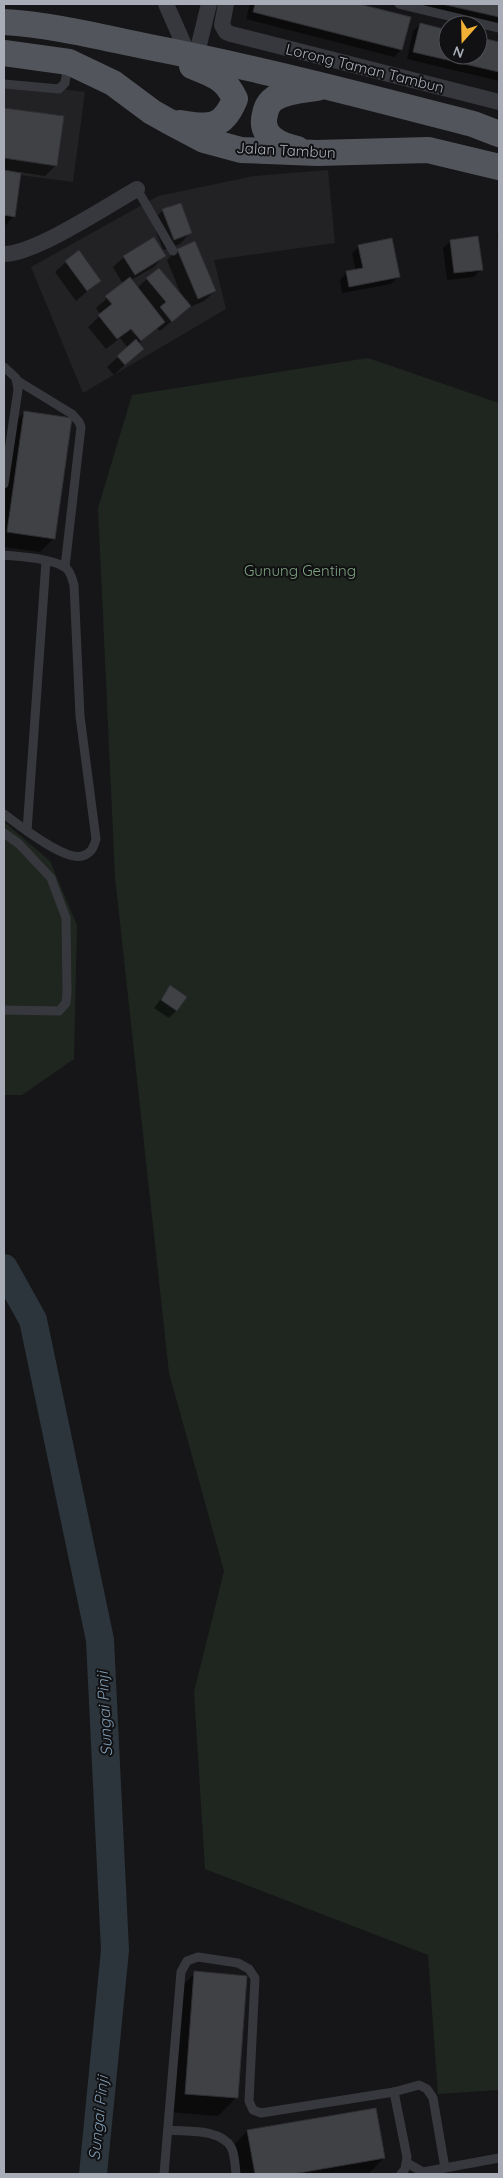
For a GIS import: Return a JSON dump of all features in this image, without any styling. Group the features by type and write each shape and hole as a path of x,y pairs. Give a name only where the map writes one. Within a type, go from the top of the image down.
{"main road":[{"path":"4,22 40,24 70,29 192,55 329,87 473,124 499,134"},
{"path":"148,46 216,76 229,85 235,99 229,113 219,123 204,127 168,121"},
{"name":"Jalan Tambun","path":"4,53 69,62 113,83 152,112 204,140 241,150 317,153 428,150 499,167"},
{"path":"317,153 281,145 267,134 263,122 266,108 273,99 288,92 329,87"}],"street":[{"path":"166,4 192,55"},
{"path":"192,55 208,4"},
{"name":"Lorong Taman Tambun","path":"226,4 222,25 231,34 499,102"},
{"path":"4,254 26,250 137,189"}],"lane":[{"path":"399,4 499,28"},
{"path":"4,84 59,89 64,83 69,62"},
{"path":"137,189 173,251"},
{"path":"4,367 18,381 72,414 81,427 65,567"},
{"path":"4,484 18,381"},
{"path":"4,555 46,561 65,567 71,574 74,585 80,716 96,839 94,847 82,857 70,856 27,831 4,814"},
{"path":"27,831 46,561"},
{"path":"4,833 19,844 51,878 66,918 67,992 66,1003 59,1011 4,1010"},
{"path":"164,2174 181,1972 187,1961 198,1956 238,1963 249,1969 255,1978 249,2101 253,2110 261,2113 394,2092 418,2085 427,2089 433,2098 445,2168"},
{"path":"394,2092 407,2163 401,2174"},
{"path":"168,2130 213,2134 223,2139 232,2147 236,2174"},
{"path":"407,2163 423,2172 499,2158"}],"shaded area":[{"path":"4,81 85,92 73,182 4,173"},
{"path":"328,170 335,243 214,260 226,309 83,393 31,267 158,196 254,176"}],"green space":[{"name":"Gunung Genting","path":"368,358 499,403 499,2090 438,2094 428,1955 205,1869 194,1692 224,1571 169,1373 115,877 98,508 132,395"},
{"path":"4,822 50,861 77,925 74,1059 22,1095 4,1095"}],"building":[{"path":"255,4 359,4 411,17 402,50 253,12"},
{"path":"442,4 499,4 499,17"},
{"path":"420,23 438,28 438,58 413,52"},
{"path":"488,39 499,42 499,72 469,65 488,65"},
{"path":"4,108 64,116 57,166 4,158"},
{"path":"4,170 21,173 15,217 4,215"},
{"path":"181,203 192,233 174,240 162,209"},
{"path":"478,236 483,270 454,273 450,240"},
{"path":"154,237 166,256 135,275 123,256"},
{"path":"392,238 400,277 349,287 346,271 363,268 358,245"},
{"path":"195,241 216,291 198,299 177,249"},
{"path":"79,250 101,281 87,291 65,261"},
{"path":"159,268 191,306 172,322 160,307 166,302 146,278"},
{"path":"130,277 165,322 141,341 131,329 117,339 98,315 112,304 105,296"},
{"path":"136,339 144,349 125,365 117,356"},
{"path":"24,411 72,418 55,539 7,532"},
{"path":"170,985 187,997 177,1011 161,1000"},
{"path":"194,1971 247,1976 238,2098 185,2094"},
{"path":"376,2108 385,2158 293,2174 255,2174 247,2130"}],"waterway":[{"name":"Sungai Pinji","path":"4,1268 33,1320 100,1640 115,1950 93,2174"}]}
